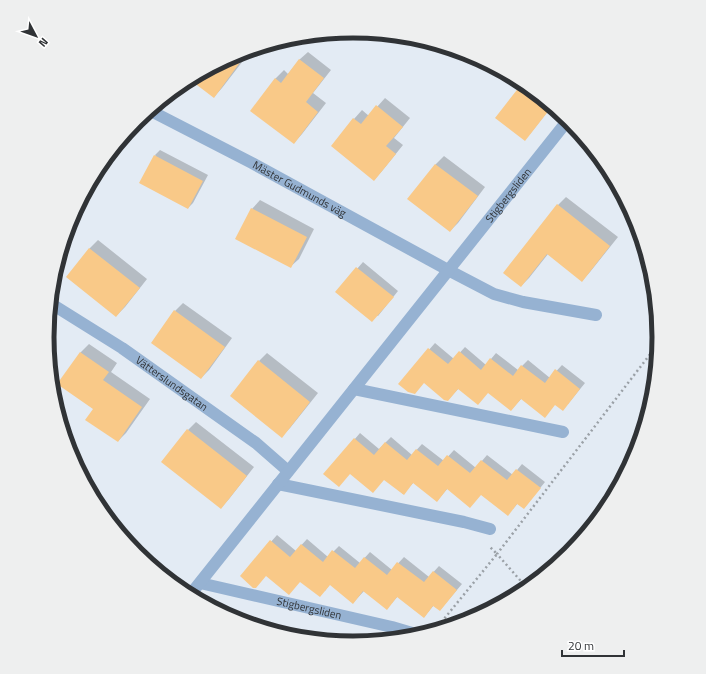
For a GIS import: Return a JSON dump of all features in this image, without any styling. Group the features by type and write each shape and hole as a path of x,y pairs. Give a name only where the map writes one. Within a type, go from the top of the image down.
{"street":[{"name":"Mäster Gudmunds väg","path":"155,113 252,163 448,270"},
{"name":"Stigbergsliden","path":"194,590 564,126"},
{"path":"448,270 494,294 523,302 596,315"},
{"name":"Vätterslundsgatan","path":"56,306 129,352 256,443 288,471"},
{"path":"354,389 563,432"},
{"path":"278,484 464,522 490,529"},
{"name":"Stigbergsliden","path":"200,582 405,631"}],"path":[{"path":"441,622 497,554 651,354"},
{"path":"486,543 523,583"}],"building":[{"path":"299,59 324,78 306,102 318,112 294,144 250,111 275,78 281,83"},
{"path":"242,60 214,98 195,83"},
{"path":"519,88 549,111 525,141 495,118"},
{"path":"376,105 403,127 386,146 396,154 374,181 331,146 353,118 361,124"},
{"path":"154,155 203,181 188,209 139,183"},
{"path":"435,164 478,196 450,232 407,199"},
{"path":"557,204 610,246 582,282 547,254 521,287 503,273"},
{"path":"251,208 307,237 291,268 235,239"},
{"path":"89,248 140,288 116,317 66,277"},
{"path":"356,267 394,297 372,322 335,292"},
{"path":"174,310 225,347 201,379 151,343"},
{"path":"428,348 448,364 459,351 481,370 490,358 513,376 521,365 545,383 555,369 580,389 563,411 555,405 545,418 521,399 511,411 488,393 478,405 458,389 448,401 444,400 424,383 415,394 408,392 398,384"},
{"path":"80,352 109,372 103,380 142,407 118,442 85,420 93,409 58,385 58,383"},
{"path":"258,360 310,402 282,438 230,396"},
{"path":"187,429 247,476 221,509 161,462"},
{"path":"354,438 374,455 385,442 407,460 416,449 438,466 447,455 470,473 481,460 507,480 516,469 541,488 524,509 517,504 508,516 481,495 470,508 447,489 437,502 413,483 404,495 384,480 373,493 350,474 339,487 323,474"},
{"path":"270,540 290,557 301,544 323,562 332,550 355,568 364,557 387,575 397,562 424,582 433,571 457,590 440,611 433,606 424,618 397,597 387,610 363,591 353,604 330,585 320,597 300,582 289,595 266,576 256,588 253,588 240,576"}]}
